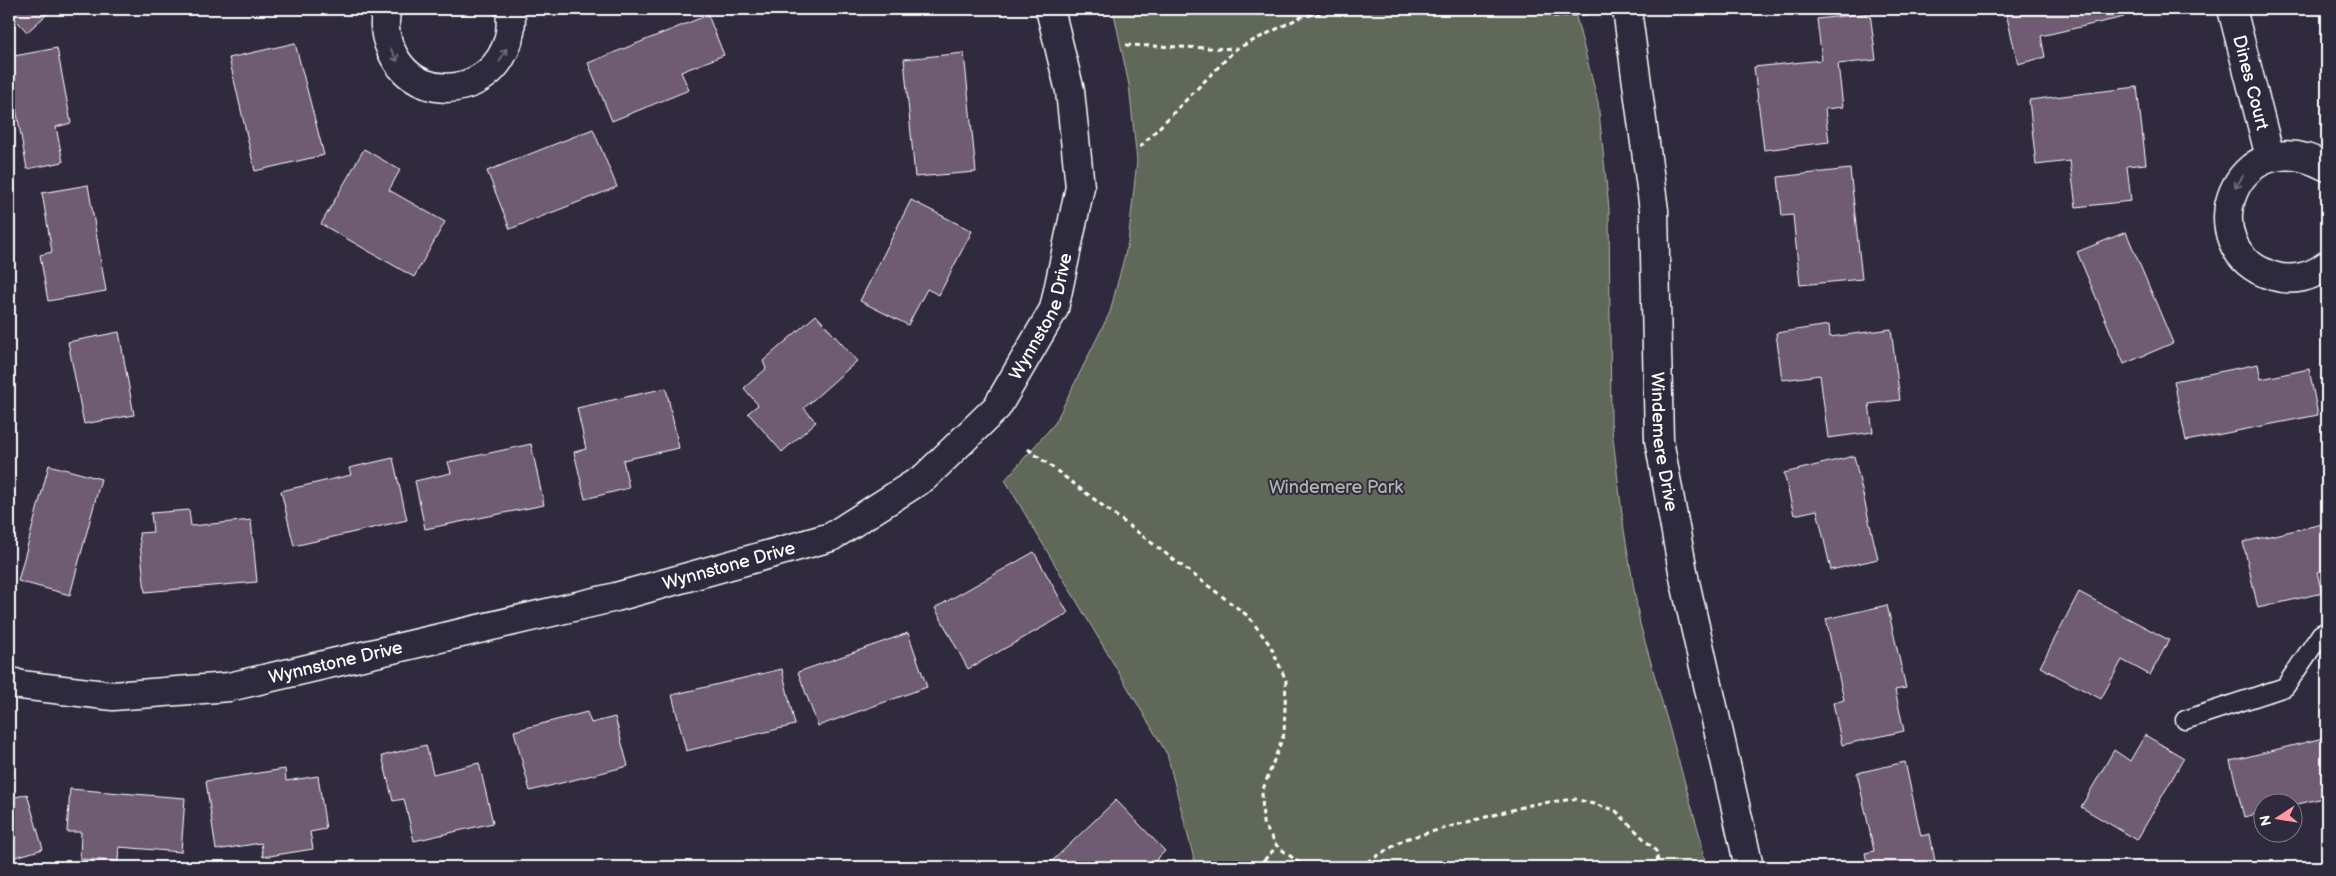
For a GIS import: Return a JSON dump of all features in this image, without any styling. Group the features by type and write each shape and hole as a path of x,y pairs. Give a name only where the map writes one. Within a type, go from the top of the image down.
{"street":[{"path":"387,9 384,17 386,39 395,59 409,74 427,84 447,88 467,85 479,79 499,62 509,44 512,24 510,9"},
{"name":"Wynnstone Drive","path":"9,681 22,685 113,696 229,687 616,597 832,536 925,477 996,408 1054,309 1080,187 1070,91 1050,9"},
{"name":"Windemere Drive","path":"1627,9 1654,210 1659,440 1685,582 1749,867"},
{"name":"Dines Court","path":"2232,9 2270,157"},
{"path":"2327,167 2310,158 2290,154 2270,157 2251,167 2238,182 2229,201 2228,221 2232,241 2244,259 2260,272 2280,278 2300,278 2319,271 2327,265"}],"lane":[{"path":"2185,720 2285,687 2321,634 2327,631"}],"path":[{"path":"1140,147 1236,49 1301,17 1339,9"},
{"path":"1537,9 1554,16 1586,14"},
{"path":"1126,44 1236,49"},
{"path":"1028,449 1248,616 1270,645 1286,680 1284,734 1262,792 1263,823 1277,846 1305,867"},
{"path":"1350,867 1370,861 1405,839 1534,804 1575,800 1614,810 1656,851 1659,867"},
{"path":"1258,867 1277,846"}],"green space":[{"name":"Windemere Park","path":"1113,9 1574,9 1598,102 1609,209 1611,421 1624,530 1640,624 1701,840 1706,867 1196,867 1167,754 1005,480 1055,423 1110,312 1128,243 1137,161 1129,85"}],"building":[{"path":"9,9 53,9 27,32 9,12"},
{"path":"2005,9 2122,9 2124,17 2041,36 2045,57 2018,64"},
{"path":"1870,13 1876,60 1838,64 1843,107 1825,109 1829,142 1764,150 1754,67 1822,60 1817,19"},
{"path":"708,15 724,55 681,72 689,90 612,121 588,63"},
{"path":"295,43 324,155 255,171 229,58"},
{"path":"57,48 71,123 56,127 63,162 27,169 9,69 9,57"},
{"path":"964,53 976,172 915,177 904,59"},
{"path":"2137,87 2146,164 2127,166 2131,201 2076,207 2070,161 2036,165 2029,100"},
{"path":"593,129 617,187 510,229 487,171"},
{"path":"364,149 400,170 389,190 445,222 414,277 321,224"},
{"path":"1850,169 1862,279 1800,285 1793,215 1782,216 1778,177"},
{"path":"88,185 106,291 48,301 40,255 52,252 42,193"},
{"path":"911,200 972,231 939,295 927,289 908,325 860,301"},
{"path":"2126,232 2173,343 2124,364 2077,252"},
{"path":"816,315 857,361 804,408 816,422 782,452 748,413 758,405 744,388 766,369 763,361"},
{"path":"1829,325 1830,337 1891,329 1900,400 1869,404 1873,432 1828,438 1820,375 1782,380 1776,333"},
{"path":"119,332 134,415 84,424 68,342"},
{"path":"2258,364 2261,379 2309,369 2318,415 2186,441 2174,381"},
{"path":"666,388 679,448 623,460 629,488 585,499 574,452 586,449 577,408"},
{"path":"531,444 544,505 425,529 415,481 451,473 448,462"},
{"path":"1854,456 1878,559 1831,570 1817,510 1794,515 1784,473"},
{"path":"393,458 407,520 294,546 281,491 351,475 349,468"},
{"path":"49,465 101,479 70,595 18,581"},
{"path":"189,510 191,526 251,520 257,582 145,592 139,533 153,532 151,513"},
{"path":"2327,523 2327,569 2317,572 2322,593 2258,608 2243,542"},
{"path":"1034,552 1068,613 968,669 935,608"},
{"path":"2079,592 2169,640 2150,675 2122,660 2101,699 2040,667"},
{"path":"1887,605 1906,688 1895,690 1904,731 1842,745 1833,703 1844,700 1826,619"},
{"path":"908,633 927,687 818,726 798,672"},
{"path":"782,669 795,725 686,751 672,695"},
{"path":"587,712 591,723 615,717 628,766 530,791 514,731"},
{"path":"2145,735 2184,758 2137,840 2081,807 2114,750 2130,761"},
{"path":"2323,738 2327,757 2327,797 2304,803 2304,794 2254,794 2254,814 2244,817 2230,761"},
{"path":"426,745 433,774 479,763 493,823 414,841 404,799 393,801 382,756"},
{"path":"1905,762 1921,836 1930,834 1936,867 1868,867 1865,853 1874,851 1857,773"},
{"path":"285,769 286,781 318,776 326,829 310,832 313,849 263,857 261,843 216,850 206,781"},
{"path":"70,789 185,798 181,852 119,847 118,861 80,859 81,832 67,832"},
{"path":"27,794 43,849 9,859 9,799"},
{"path":"1116,800 1165,851 1149,867 1046,867"}]}
